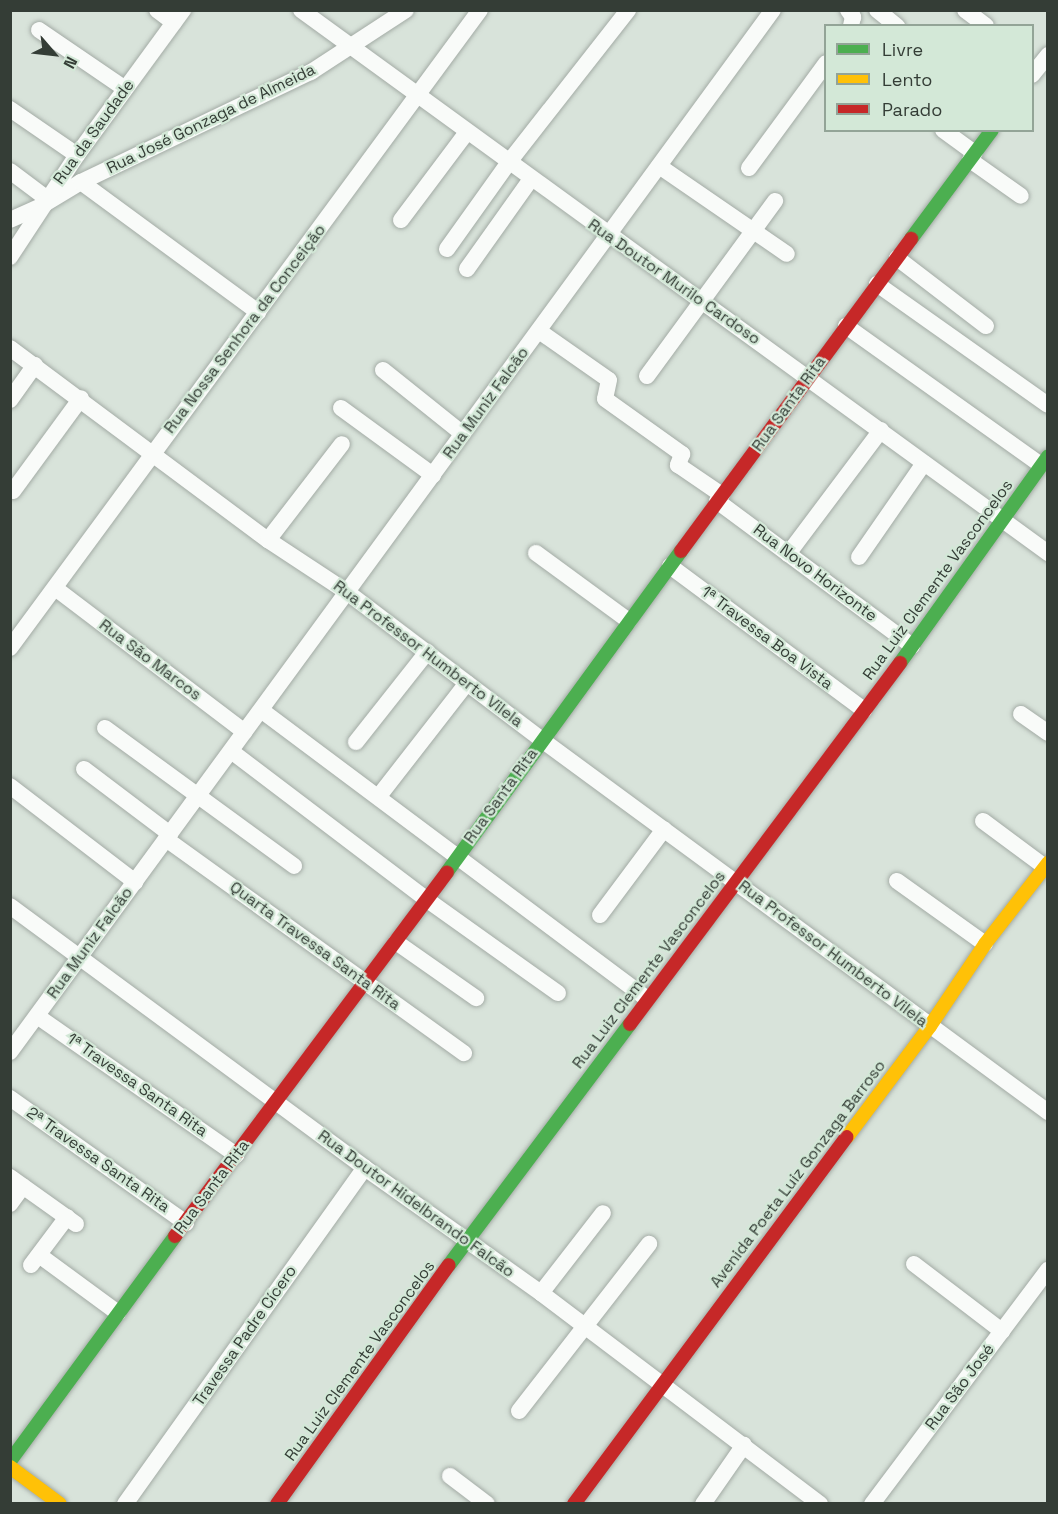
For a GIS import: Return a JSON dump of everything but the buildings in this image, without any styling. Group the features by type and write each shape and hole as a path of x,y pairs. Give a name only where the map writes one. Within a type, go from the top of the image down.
{"street":[{"path":"157,10 179,17"},
{"name":"Rua Doutor Murilo Cardoso","path":"301,10 608,236 881,430 1047,553"},
{"name":"Rua José Gonzaga de Almeida","path":"10,220 81,182 311,72 406,10"},
{"name":"Rua Nossa Senhora da Conceição","path":"10,648 480,10"},
{"path":"447,249 509,162 628,10"},
{"name":"Rua Muniz Falcão","path":"10,1052 773,10"},
{"path":"848,10 853,17 851,24"},
{"path":"877,10 894,24"},
{"path":"965,10 983,24"},
{"name":"Rua da Saudade","path":"10,257 77,154 179,17"},
{"path":"39,30 124,88"},
{"path":"749,168 824,64"},
{"path":"10,109 77,154"},
{"path":"401,220 467,132"},
{"path":"945,132 1021,196"},
{"name":"Rua Santa Rita","path":"10,1461 396,942 629,621 991,132"},
{"path":"659,166 787,254"},
{"path":"10,171 44,202"},
{"path":"468,269 531,179"},
{"path":"81,182 258,312"},
{"path":"647,376 776,201"},
{"path":"897,258 986,326"},
{"path":"877,284 1047,405"},
{"path":"846,326 1044,461"},
{"name":"Rua Novo Horizonte","path":"539,331 609,380 605,399 682,454 678,465 788,554 912,646"},
{"name":"Rua Professor Humberto Vilela","path":"10,348 81,398 151,454 220,498 268,540 347,592 542,740 1047,1112"},
{"path":"10,400 35,365"},
{"path":"383,370 463,434"},
{"path":"13,491 81,398"},
{"path":"342,408 433,475"},
{"path":"788,554 881,430"},
{"path":"268,540 342,444"},
{"name":"Rua Luiz Clemente Vasconcelos","path":"277,1503 328,1449 467,1241 912,646 1044,461"},
{"path":"858,557 924,463"},
{"path":"536,553 629,621"},
{"name":"1ª Travessa Boa Vista","path":"670,566 864,710"},
{"name":"Rua São Marcos","path":"55,588 244,732"},
{"path":"356,742 427,652"},
{"path":"379,796 467,683"},
{"path":"261,710 379,796 647,999"},
{"path":"1021,714 1047,733"},
{"path":"105,728 294,866"},
{"path":"231,751 426,899 558,993"},
{"path":"84,770 168,837"},
{"path":"10,786 135,882"},
{"path":"983,821 1046,865"},
{"path":"600,915 663,829"},
{"name":"Quarta Travessa Santa Rita","path":"168,837 464,1053"},
{"name":"Avenida Poeta Luiz Gonzaga Barroso","path":"574,1503 930,1026 986,944 1046,865"},
{"path":"897,881 986,944"},
{"name":"Rua Doutor Hidelbrando Falcão","path":"10,906 365,1168 586,1326 660,1385 820,1503"},
{"path":"396,942 476,998"},
{"name":"1ª Travessa Santa Rita","path":"37,1016 236,1155"},
{"name":"2ª Travessa Santa Rita","path":"10,1098 186,1223"},
{"name":"Travessa Padre Cícero","path":"126,1503 365,1168"},
{"path":"10,1204 17,1181 71,1221 35,1260 118,1313"},
{"path":"541,1293 603,1213"},
{"path":"519,1411 649,1244"},
{"path":"915,1264 1002,1331"},
{"name":"Rua São José","path":"873,1503 1047,1270"},
{"path":"703,1503 744,1445"},
{"path":"10,1467 60,1503"},
{"path":"450,1476 487,1503"}],"traffic: fast":[{"path":"911,239 991,132"},
{"path":"900,663 1048,456"},
{"path":"447,872 681,551"},
{"path":"449,1265 630,1024"},
{"path":"10,1461 175,1236"}],"traffic: slow":[{"path":"847,1137 930,1026 985,944 1048,863"},
{"path":"10,1467 60,1504"}],"traffic: jam":[{"path":"681,551 911,239"},
{"path":"630,1024 900,663"},
{"path":"175,1236 447,872"},
{"path":"574,1504 847,1137"},
{"path":"277,1504 449,1265"}]}
